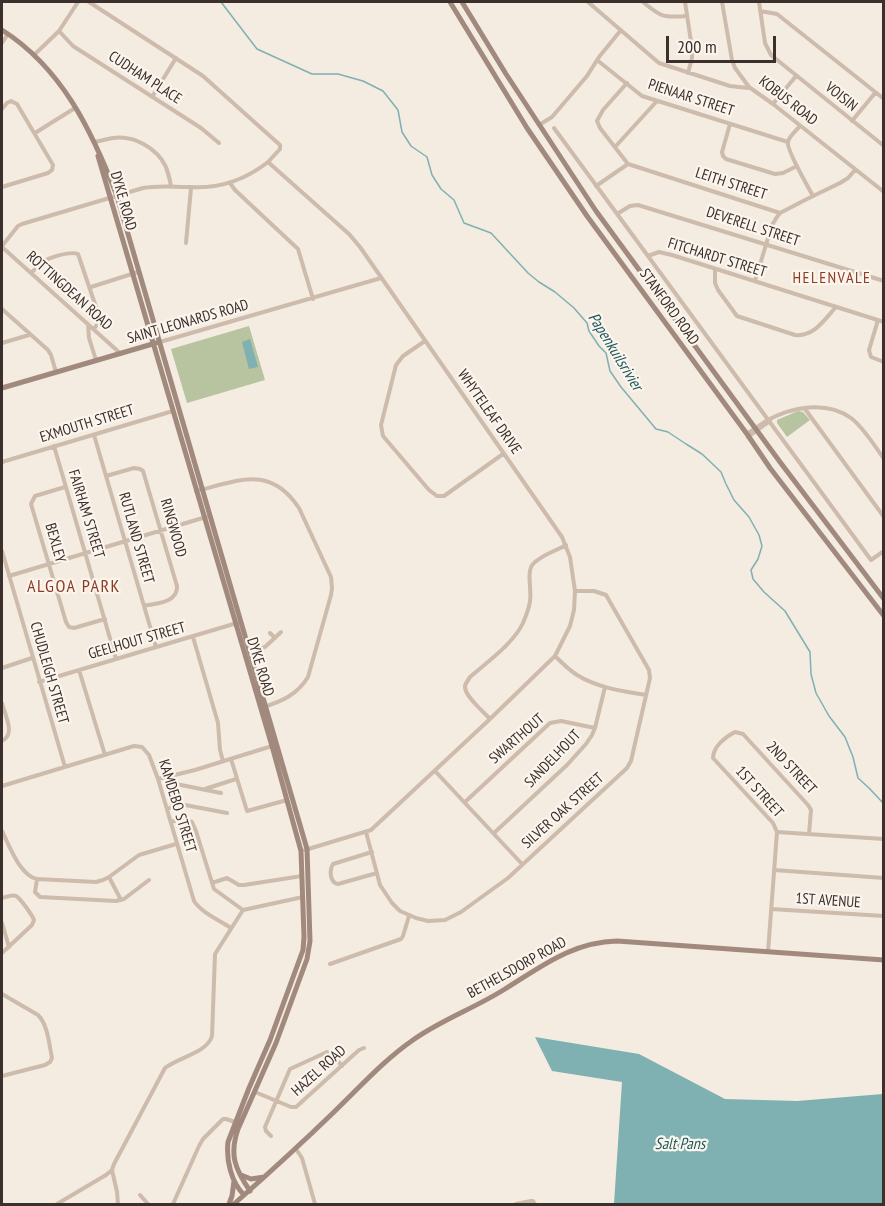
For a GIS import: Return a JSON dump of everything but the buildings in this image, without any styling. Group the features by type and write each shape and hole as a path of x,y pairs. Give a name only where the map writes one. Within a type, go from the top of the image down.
{"main road":[{"name":"STANFORD ROAD","path":"450,2 527,128 587,216 770,468 884,616"},
{"name":"STANFORD ROAD","path":"462,2 506,74 596,211 756,430 884,599"},
{"name":"DYKE ROAD","path":"2,30 34,55 77,107 106,165 117,196 135,273"},
{"name":"DYKE ROAD","path":"94,142 157,343 304,850 310,946 307,959 284,1023 234,1142 234,1155 240,1175 250,1191"},
{"name":"SAINT LEONARDS ROAD","path":"2,388 157,343"},
{"name":"DYKE ROAD","path":"238,623 250,651 263,707"},
{"name":"DYKE ROAD","path":"244,1195 234,1181 229,1165 227,1149 230,1135 270,1040 303,950 304,937 306,897 302,876 304,850 287,800 275,746"},
{"name":"BETHELSDORP ROAD","path":"234,1204 296,1149 377,1070 414,1039 569,951 593,943 617,941 884,960"},
{"path":"240,1175 251,1179 267,1176"},
{"path":"228,1204 232,1196 234,1181"}],"street":[{"path":"34,55 59,31 78,2"},
{"path":"2,246 22,224 143,188 157,185 191,188 230,183 250,175 268,162 280,149 280,145 208,80 89,2"},
{"path":"588,2 659,63 734,87 749,87"},
{"path":"644,2 663,16 671,18 687,16"},
{"path":"685,2 692,52 688,73"},
{"name":"KOBUS ROAD","path":"722,2 732,60 749,87 884,192"},
{"name":"VOISIN","path":"759,2 767,50 773,58 884,146"},
{"path":"760,11 777,14 884,99"},
{"path":"539,125 552,117 587,76 621,30"},
{"name":"CUDHAM PLACE","path":"59,31 73,46 201,128 219,143"},
{"path":"2,43 8,34"},
{"path":"152,97 176,58"},
{"name":"PIENAAR STREET","path":"597,60 642,96 788,142"},
{"path":"773,104 796,76"},
{"path":"596,186 628,164 598,124 598,118 627,83"},
{"path":"852,121 875,93"},
{"path":"615,148 657,101"},
{"path":"2,109 7,103 15,102 53,162 52,170 48,173 2,187"},
{"path":"35,133 77,107"},
{"path":"730,124 722,152 726,159 778,175 797,166"},
{"path":"801,126 788,142 790,153 813,195"},
{"name":"STANFORD ROAD","path":"554,128 871,560 884,551"},
{"path":"94,142 121,138 146,145 164,164 171,186"},
{"name":"WHYTELEAF DRIVE","path":"268,162 349,234 360,247 566,545 575,591 570,626 555,656 490,719 379,823 366,832 304,850"},
{"name":"LEITH STREET","path":"628,164 780,213 840,183 855,170"},
{"path":"230,183 295,245 300,252 313,298"},
{"path":"186,243 191,188"},
{"name":"DEVERELL STREET","path":"617,214 630,206 638,205 884,281"},
{"path":"755,281 774,221 780,213"},
{"name":"ROTTINGDEAN ROAD","path":"2,246 121,354"},
{"path":"31,273 48,259 74,252 80,255 99,318 94,328"},
{"name":"FITCHARDT STREET","path":"648,256 661,252 884,322"},
{"path":"715,269 718,290 735,314 785,332 808,334 836,307"},
{"path":"90,287 135,273"},
{"name":"SAINT LEONARDS ROAD","path":"157,343 381,278"},
{"path":"2,309 50,352 56,372"},
{"path":"878,320 869,350 872,357 884,362"},
{"path":"88,323 89,338 96,361"},
{"path":"2,343 30,334"},
{"path":"425,341 403,356 396,365 381,425 383,436 429,490 437,496 444,496 503,454"},
{"path":"805,408 884,517"},
{"path":"747,435 773,418 792,410 830,408 852,419 884,459"},
{"name":"EXMOUTH STREET","path":"2,462 176,410"},
{"name":"RUTLAND STREET","path":"94,435 156,647"},
{"name":"FAIRHAM STREET","path":"54,446 116,659"},
{"name":"RINGWOOD","path":"106,476 134,468 143,471 161,531 177,593 172,599 144,606"},
{"path":"199,490 251,479 265,480 279,486 299,508 331,577 332,595 308,677 301,687 285,700 263,707"},
{"name":"BEXLEY","path":"66,487 35,496 31,501 66,622 69,627 77,628 105,619"},
{"path":"9,576 207,517"},
{"path":"490,719 468,696 465,684 509,642 521,627 530,600 532,565 566,545"},
{"name":"CHUDLEIGH STREET","path":"2,551 64,767"},
{"name":"SILVER OAK STREET","path":"409,916 425,921 445,920 461,912 508,879 629,766 650,678 649,670 608,597 598,591 575,591"},
{"name":"GEELHOUT STREET","path":"39,682 238,623"},
{"path":"250,651 265,647 281,632"},
{"path":"270,633 275,638"},
{"path":"193,637 218,723 223,761"},
{"path":"555,656 576,675 605,687 645,695"},
{"path":"2,668 32,658"},
{"path":"80,670 105,755"},
{"name":"SANDELHOUT","path":"494,833 567,765 586,744 595,728 605,687"},
{"path":"2,703 9,732 8,738 2,741"},
{"name":"SWARTHOUT","path":"465,802 550,723 561,721 595,728"},
{"name":"1ST STREET","path":"733,733 715,749 713,758 773,823 777,832 768,952"},
{"name":"2ND STREET","path":"733,733 743,734 808,805 811,810 810,834"},
{"name":"KAMDEBO STREET","path":"2,786 135,746 142,747 149,755 158,779 195,903 231,928"},
{"path":"158,779 275,746"},
{"path":"231,759 246,811 287,800"},
{"path":"435,771 522,864"},
{"path":"174,775 176,784 221,793"},
{"path":"204,790 236,779"},
{"path":"167,809 180,804 227,813"},
{"path":"171,822 184,820 194,824 212,883 217,892 243,910"},
{"path":"2,831 23,870 30,877 37,879 96,882 109,877 139,855 176,844"},
{"path":"330,964 401,939 409,916 397,908 380,885 366,832"},
{"path":"777,832 884,839"},
{"path":"372,852 333,864 332,882 338,884 377,873"},
{"path":"774,870 884,878"},
{"path":"212,883 228,878 239,885 244,885 302,876"},
{"path":"109,877 121,900"},
{"path":"37,879 35,892 40,897 101,901 121,900 149,880"},
{"path":"2,898 11,895 17,897 34,920 32,925 2,953"},
{"path":"118,1204 112,1170 114,1164 165,1068 206,1047 210,1041 214,956 218,948 243,910 306,897"},
{"name":"1ST AVENUE","path":"771,909 884,916"},
{"path":"2,923 9,947"},
{"path":"2,994 40,1016 45,1026 52,1058 45,1065 2,1076"},
{"name":"HAZEL ROAD","path":"255,1092 291,1107 297,1107 359,1050 364,1048"},
{"path":"271,1136 265,1127 292,1067 327,1052 332,1054 342,1066"},
{"path":"173,1204 203,1139 223,1119 235,1122"},
{"path":"296,1149 302,1158 315,1204"},
{"path":"57,1204 112,1170"},
{"path":"140,1195 148,1204"},
{"path":"516,1204 529,1201 534,1203"}],"green space":[{"path":"249,326 265,380 187,403 171,349"},
{"path":"798,411 803,412 810,420 787,437 777,420"}],"water":[{"path":"250,339 258,367 249,369 242,342"},
{"name":"Salt Pans","path":"535,1037 639,1054 725,1099 797,1101 883,1094 883,1204 614,1204 622,1082 552,1071"}],"waterway":[{"name":"Papenkuilsrivier","path":"221,2 257,49 312,74 338,74 363,81 383,91 398,110 402,132 411,146 427,157 432,175 441,189 454,200 464,223 491,233 528,273 574,308 587,323 589,331 606,353 610,371 656,429 668,432 702,454 721,472 734,500 749,517 759,535 762,546 751,570 753,579 785,611 810,652 811,674 816,693 829,716 845,737 858,778 884,804"}],"district":[{"name":"HELENVALE","path":"832,278"},
{"name":"ALGOA PARK","path":"74,587"}]}
